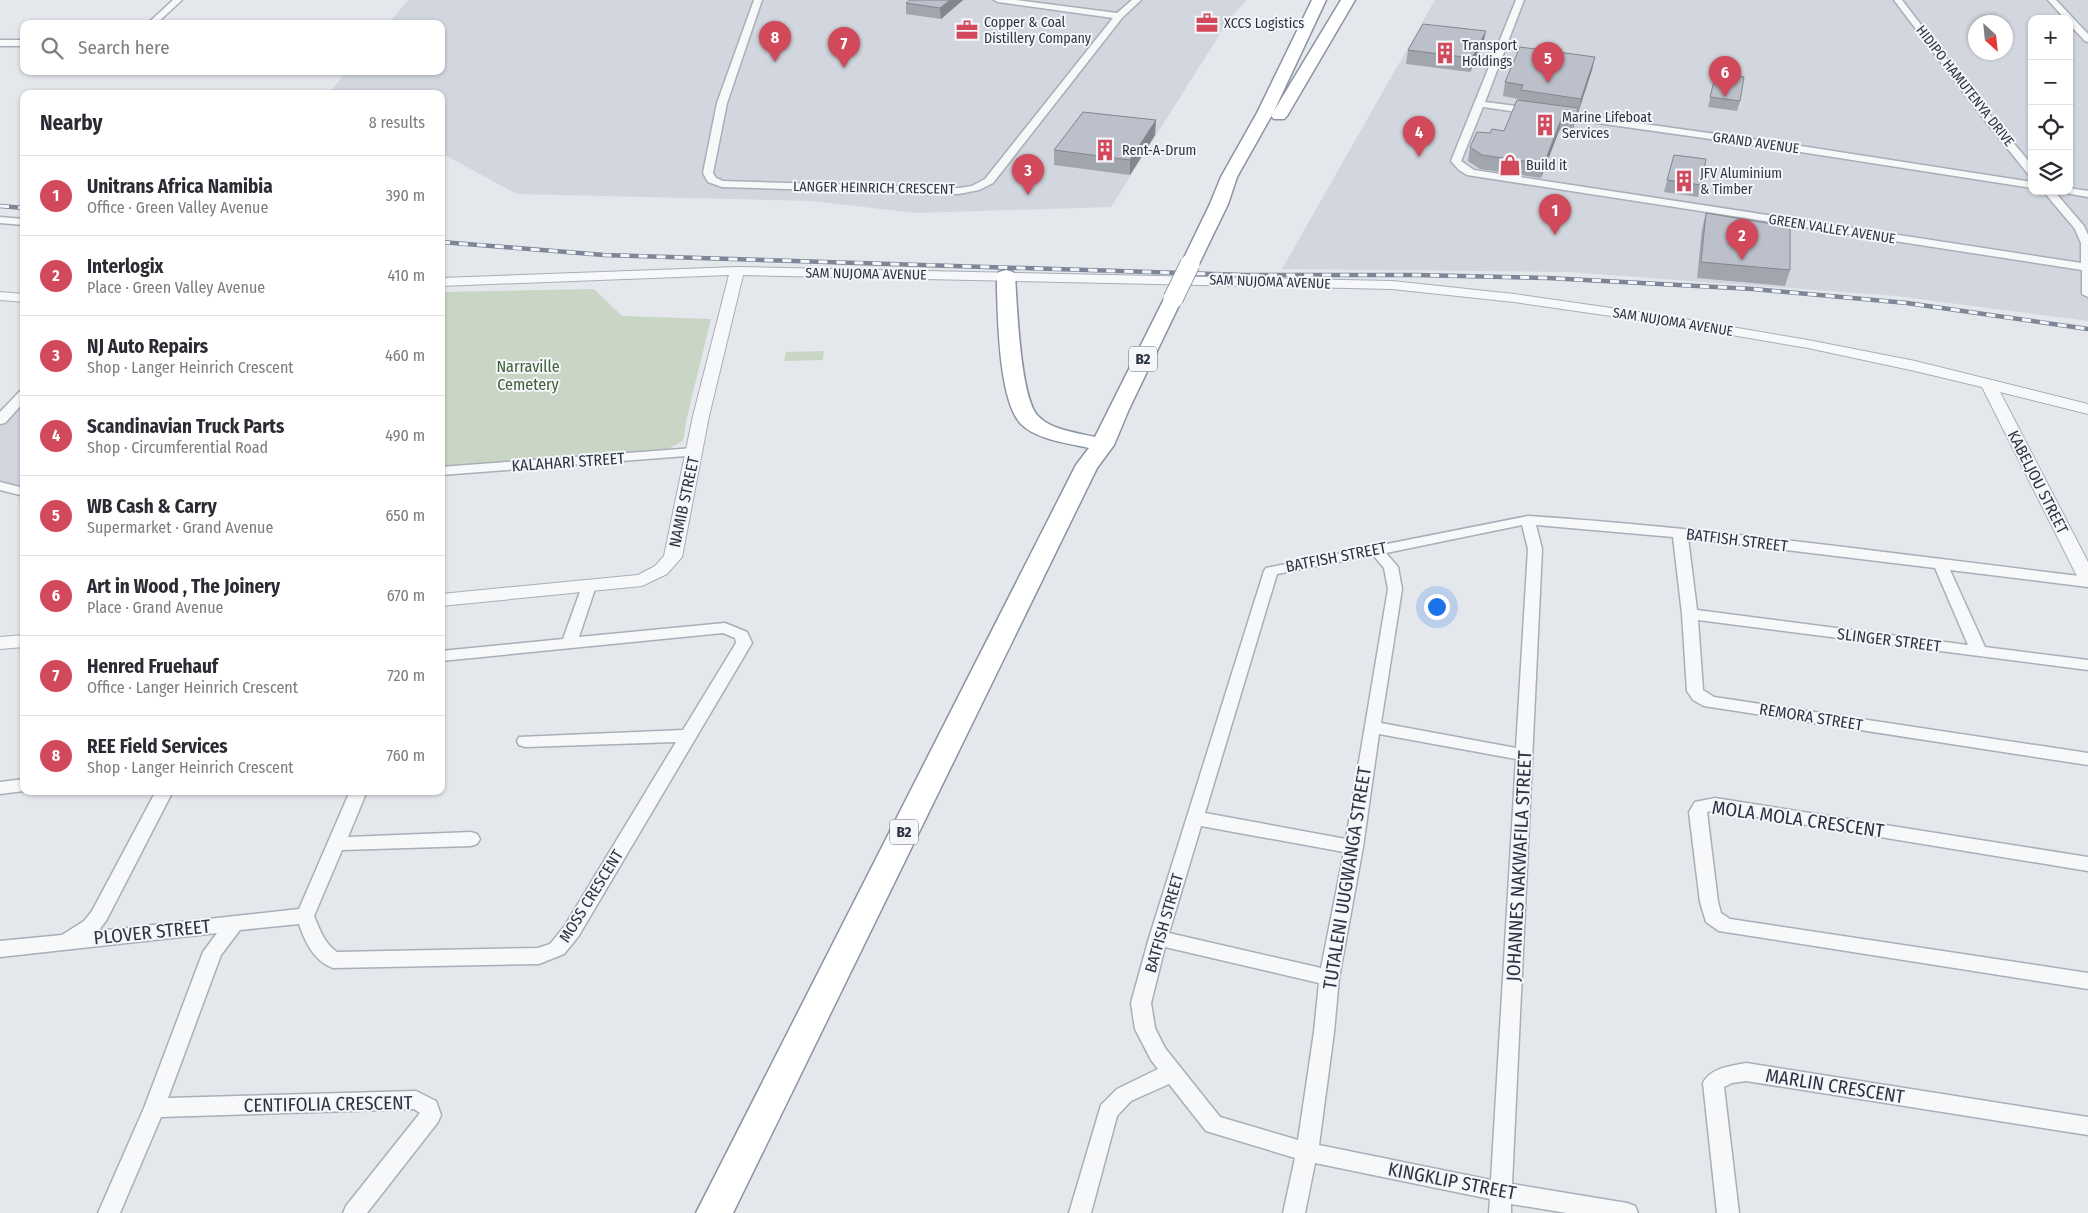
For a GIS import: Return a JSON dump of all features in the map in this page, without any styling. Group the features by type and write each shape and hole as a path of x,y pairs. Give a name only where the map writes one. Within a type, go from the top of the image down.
{"highway":[{"name":"B2","path":"714,1213 1087,465 1105,439 1220,204 1229,177 1264,113 1319,0"},
{"name":"B2","path":"1220,204 1243,178 1348,0"},
{"path":"1006,276 1008,334 1018,398 1023,410 1035,424 1105,439"},
{"name":"B2","path":"729,1213 1097,466 1105,439"}],"street":[{"path":"156,20 178,0"},
{"name":"LANGER HEINRICH CRESCENT","path":"758,0 722,103 708,173 712,180 722,184 959,191 975,188 989,181 1119,16 1137,0"},
{"path":"998,0 1119,16"},
{"path":"1480,104 1499,49 1520,0"},
{"name":"HIDIPO HAMUTENYA DRIVE","path":"1898,0 1986,116 2028,167"},
{"path":"2052,0 2088,39"},
{"path":"0,43 20,43"},
{"name":"GREEN VALLEY AVENUE","path":"1480,104 1470,132 1456,161 1462,168 1471,173 2085,267"},
{"name":"GRAND AVENUE","path":"1480,104 1788,147 2028,184"},
{"path":"2073,192 2088,194"},
{"path":"2051,195 2080,228 2086,243 2085,267 2088,294"},
{"path":"0,220 20,222"},
{"name":"SAM NUJOMA AVENUE","path":"445,282 737,272 1392,285 1514,298 1667,320 1808,344 1988,384 2088,409"},
{"name":"NAMIB STREET","path":"445,600 642,580 660,570 673,557 701,416 737,272"},
{"path":"0,296 20,298"},
{"name":"KABELJOU STREET","path":"1988,384 2088,581"},
{"path":"0,420 20,398"},
{"name":"KALAHARI STREET","path":"445,471 694,452"},
{"path":"0,486 20,491"},
{"name":"BATFISH STREET","path":"1307,1152 1213,1124 1171,1073 1158,1054 1145,1029 1141,1002 1158,938 1271,570 1528,520 1605,525 1680,533 2088,581"},
{"name":"JOHANNES NAKWAFILA STREET","path":"1501,1202 1535,549 1528,520"},
{"name":"REMORA STREET","path":"1680,533 1690,614 1695,691 1699,696 1710,702 2088,759"},
{"name":"TUTALENI UUGWANGA STREET","path":"1294,1213 1307,1152 1324,1032 1329,978 1354,847 1395,589 1391,567 1375,549"},
{"path":"1940,564 1979,651"},
{"path":"569,643 589,586"},
{"name":"SLINGER STREET","path":"1690,614 2088,666"},
{"name":"MOSS CRESCENT","path":"305,916 316,945 333,960 539,956 557,949 571,932 744,643 742,635 724,628 445,656"},
{"path":"0,643 20,641"},
{"path":"1372,727 1525,755"},
{"path":"526,741 689,736"},
{"path":"0,788 20,786"},
{"path":"66,941 91,926 99,916 163,795"},
{"path":"305,916 338,844 357,795"},
{"name":"MOLA MOLA CRESCENT","path":"2088,864 1715,804 1701,806 1698,812 1709,902 1713,917 1726,926 2088,981"},
{"path":"1195,818 1354,847"},
{"path":"338,844 471,839"},
{"name":"PLOVER STREET","path":"0,949 305,916"},
{"path":"109,1213 154,1108 213,952 235,923"},
{"path":"1158,938 1329,978"},
{"name":"MARLIN CRESCENT","path":"1728,1213 1713,1083 1728,1075 1746,1072 2088,1126"},
{"path":"1080,1213 1108,1111 1124,1095 1171,1073"},
{"name":"CENTIFOLIA CRESCENT","path":"154,1108 416,1100 429,1107 431,1115 354,1213"},
{"name":"KINGKLIP STREET","path":"1307,1152 1501,1202 1627,1213"}],"shaded area":[{"path":"408,0 1247,0 1230,18 1111,207 916,213 812,201 517,194 445,155 445,90 331,90 344,75 445,75 445,20 391,20"},
{"path":"1435,0 2088,0 2088,321 1897,296 1569,272 1282,269"},
{"path":"20,398 20,491 0,486 0,420"}],"green space":[{"name":"Narraville Cemetery","path":"594,289 622,316 711,319 683,441 668,449 445,467 445,292"},
{"path":"824,351 823,360 784,361 786,352"}],"building":[{"path":"910,0 950,0 940,8 906,3"},
{"path":"1423,24 1486,31 1472,58 1408,50"},
{"path":"1520,47 1595,57 1581,99 1521,90 1523,85 1505,82"},
{"path":"1716,73 1744,77 1740,101 1710,97"},
{"path":"1517,100 1578,108 1575,119 1562,117 1544,164 1482,155 1470,147 1477,132 1490,133 1492,129 1504,131"},
{"path":"1083,112 1156,120 1130,160 1054,150"},
{"path":"1674,155 1706,159 1701,185 1667,180"},
{"path":"1706,213 1790,227 1790,270 1701,262"}],"railway":[{"path":"0,206 20,208"},
{"path":"445,242 604,255 1245,275 1417,275 1548,278 1753,289 1907,303 2088,329"}],"place":[{"name":"XCCS Logistics","path":"1207,23"},
{"name":"Copper & Coal Distillery Company","path":"967,30"},
{"name":"Transport Holdings","path":"1445,53"},
{"name":"REE Field Services","path":"775,62"},
{"name":"Henred Fruehauf","path":"844,68"},
{"name":"WB Cash & Carry","path":"1548,83"},
{"name":"Art in Wood , The Joinery","path":"1725,97"},
{"name":"Marine Lifeboat Services","path":"1545,125"},
{"name":"Rent-A-Drum","path":"1105,150"},
{"name":"Scandinavian Truck Parts","path":"1419,157"},
{"name":"Build it","path":"1510,165"},
{"name":"JFV Aluminium & Timber","path":"1684,181"},
{"name":"NJ Auto Repairs","path":"1028,195"},
{"name":"Unitrans Africa Namibia","path":"1555,235"},
{"name":"Interlogix","path":"1742,260"}]}
